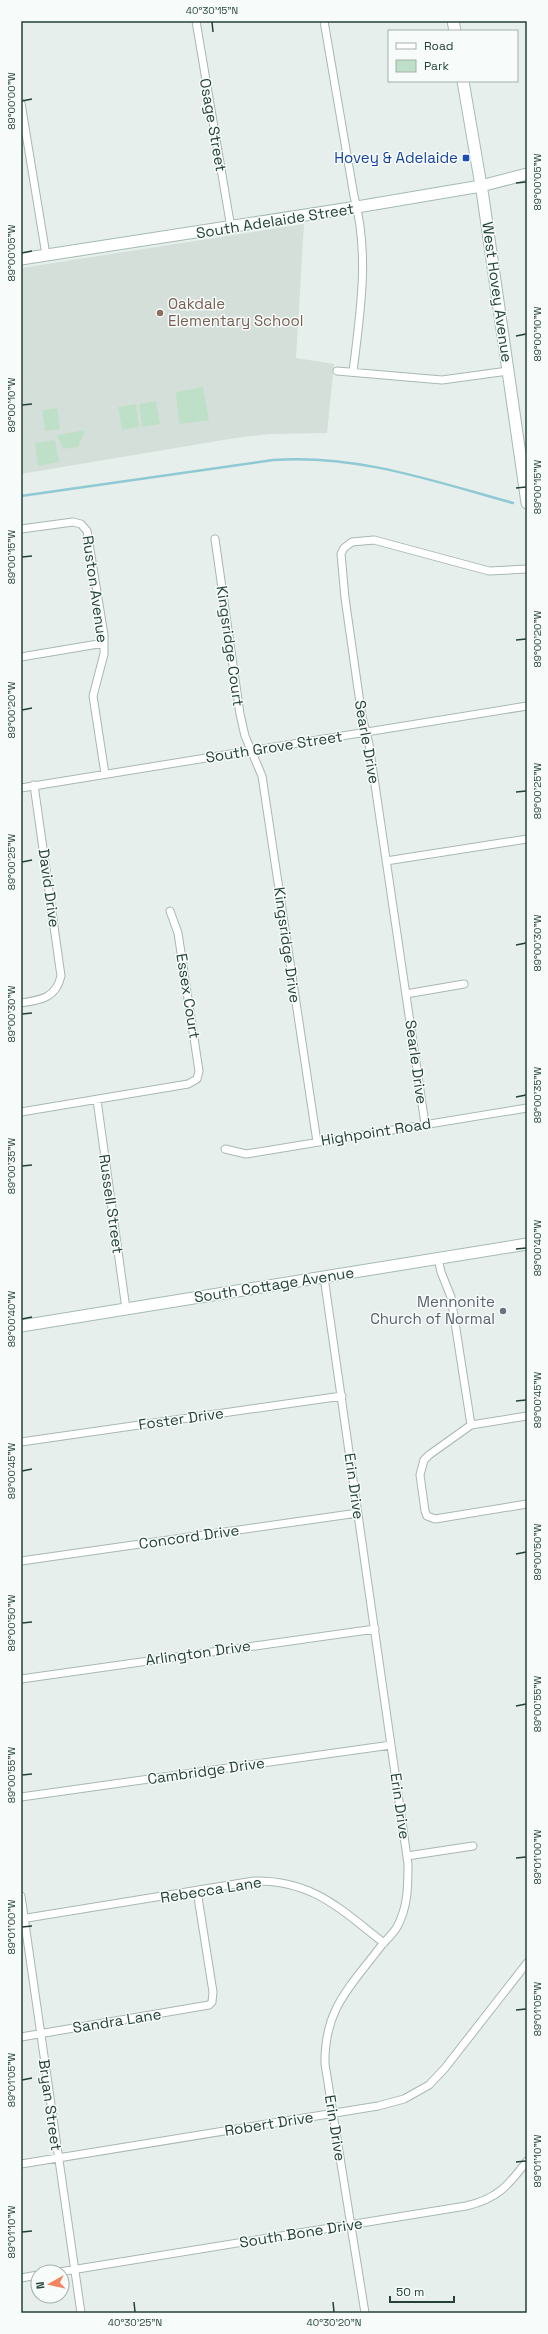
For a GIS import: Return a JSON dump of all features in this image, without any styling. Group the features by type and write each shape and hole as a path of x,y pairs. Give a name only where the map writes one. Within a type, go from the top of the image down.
{"main road":[{"name":"West Hovey Avenue","path":"463,82 481,186 527,503"},
{"name":"South Adelaide Street","path":"21,259 231,228 357,207 481,186 527,174"},
{"name":"South Cottage Avenue","path":"21,1326 527,1244"}],"street":[{"name":"Osage Street","path":"196,21 231,228"},
{"path":"324,21 360,220 364,255 363,290 353,372"},
{"path":"21,103 46,255"},
{"path":"337,371 442,380 508,371"},
{"name":"Ruston Avenue","path":"21,529 67,521 81,524 87,531 90,541 104,643 104,654 93,696 104,774"},
{"name":"Kingsridge Court","path":"215,540 240,714 245,736 252,750"},
{"name":"Searle Drive","path":"425,1124 340,562 344,548 360,540 374,540 483,570 507,571 527,569"},
{"path":"21,657 104,643"},
{"name":"South Grove Street","path":"21,788 527,706"},
{"name":"Kingsridge Drive","path":"252,750 262,776 316,1142"},
{"name":"David Drive","path":"21,1003 43,1000 56,989 61,976 34,786"},
{"path":"386,861 527,839"},
{"name":"Essex Court","path":"97,1100 188,1084 196,1080 199,1072 178,933 170,911"},
{"path":"406,994 464,984"},
{"path":"21,1112 97,1100"},
{"name":"Russell Street","path":"97,1100 126,1309"},
{"name":"Highpoint Road","path":"225,1149 246,1154 527,1108"},
{"path":"438,1258 441,1272 451,1297 471,1425"},
{"name":"Erin Drive","path":"324,1277 407,1856 406,1901 396,1927 343,1996 329,2023 324,2047 325,2064 365,2313"},
{"name":"Foster Drive","path":"21,1442 342,1396"},
{"path":"527,1416 471,1425 424,1460 420,1475 427,1516 435,1519 527,1504"},
{"name":"Concord Drive","path":"21,1561 358,1513"},
{"name":"Arlington Drive","path":"21,1679 375,1629"},
{"name":"Cambridge Drive","path":"21,1796 391,1745"},
{"path":"407,1856 473,1846"},
{"name":"Rebecca Lane","path":"23,1919 197,1892 254,1881 274,1881 294,1884 312,1891 330,1902 384,1943"},
{"name":"Sandra Lane","path":"21,2037 202,2008 212,2002 213,1992 197,1892"},
{"name":"Bryan Street","path":"21,1896 23,1919 81,2313"},
{"name":"Robert Drive","path":"21,2164 392,2103 404,2099 429,2085 445,2068 527,1963"},
{"name":"South Bone Drive","path":"70,2271 477,2204 496,2195 505,2188 527,2161"}],"shaded area":[{"name":"Oakdale Elementary School","path":"304,224 296,358 334,364 327,433 270,434 235,438 21,474 21,268"}],"green space":[{"path":"203,387 209,420 179,424 176,392"},
{"path":"156,401 160,424 142,427 139,404"},
{"path":"136,404 139,427 122,430 118,407"},
{"path":"57,408 60,429 45,431 42,410"},
{"path":"85,430 78,447 63,449 57,435"},
{"path":"55,440 59,462 38,466 35,443"}],"waterway":[{"path":"21,496 273,460 304,459 335,461 394,471 513,503"}],"place":[{"name":"Hovey & Adelaide","path":"466,158"},
{"name":"Oakdale Elementary School","path":"160,313"},
{"name":"Mennonite Church of Normal","path":"503,1311"}]}
